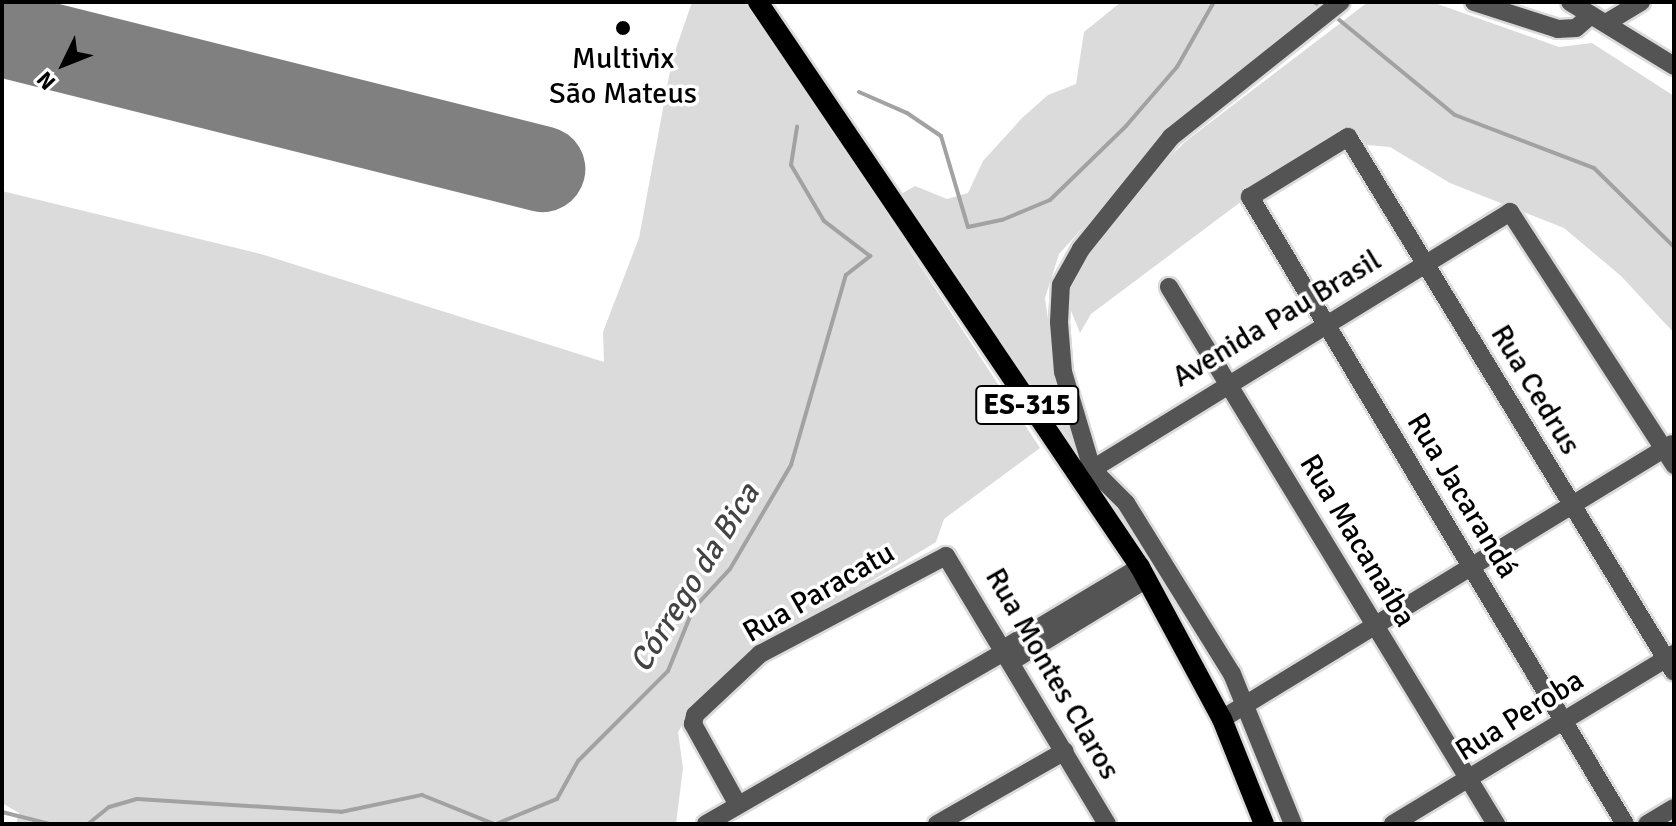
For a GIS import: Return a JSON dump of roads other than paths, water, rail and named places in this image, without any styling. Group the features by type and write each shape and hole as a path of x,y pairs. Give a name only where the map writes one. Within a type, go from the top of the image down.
{"main road":[{"name":"ES-315","path":"758,2 1085,474 1144,573 1222,719 1264,824"}],"street":[{"path":"1293,824 1246,704 1126,503 1085,474 1063,372 1061,285 1103,215 1171,137 1340,2"},
{"path":"1474,2 1558,29 1576,28 1641,2"},
{"path":"1570,2 1674,66"},
{"name":"Rua Cedrus","path":"1250,197 1348,137 1671,662"},
{"name":"Rua Jacarandá","path":"1250,197 1625,824"},
{"name":"Avenida Pau Brasil","path":"1085,474 1227,382 1510,212 1671,453"},
{"name":"Rua Macanaíba","path":"1169,287 1496,824"},
{"path":"1222,719 1573,506 1671,453"},
{"name":"Rua Montes Claros","path":"946,556 1008,653 1107,824"},
{"name":"Rua Paracatu","path":"738,805 693,724 695,715 760,654 946,556"},
{"path":"708,824 1144,573"},
{"name":"Rua Peroba","path":"1393,824 1671,662"},
{"path":"937,824 1065,751"},
{"path":"1647,824 1674,808"}],"waterway":[{"name":"Córrego da Bica","path":"859,92 907,113 941,136 968,227 1002,220 1050,200 1126,126 1177,67 1214,2"},
{"path":"1314,2 1325,9"},
{"path":"1332,14 1455,115 1594,168 1674,247"},
{"name":"Córrego da Bica","path":"496,824 557,799 578,761 668,671 693,609 730,569 791,465 846,275 870,256 824,221 791,165 797,126"},
{"path":"88,824 109,807 137,799 341,812 422,795 494,824"},
{"path":"2,812 50,824"}],"place":[{"name":"Multivix São Mateus","path":"623,28"}]}
